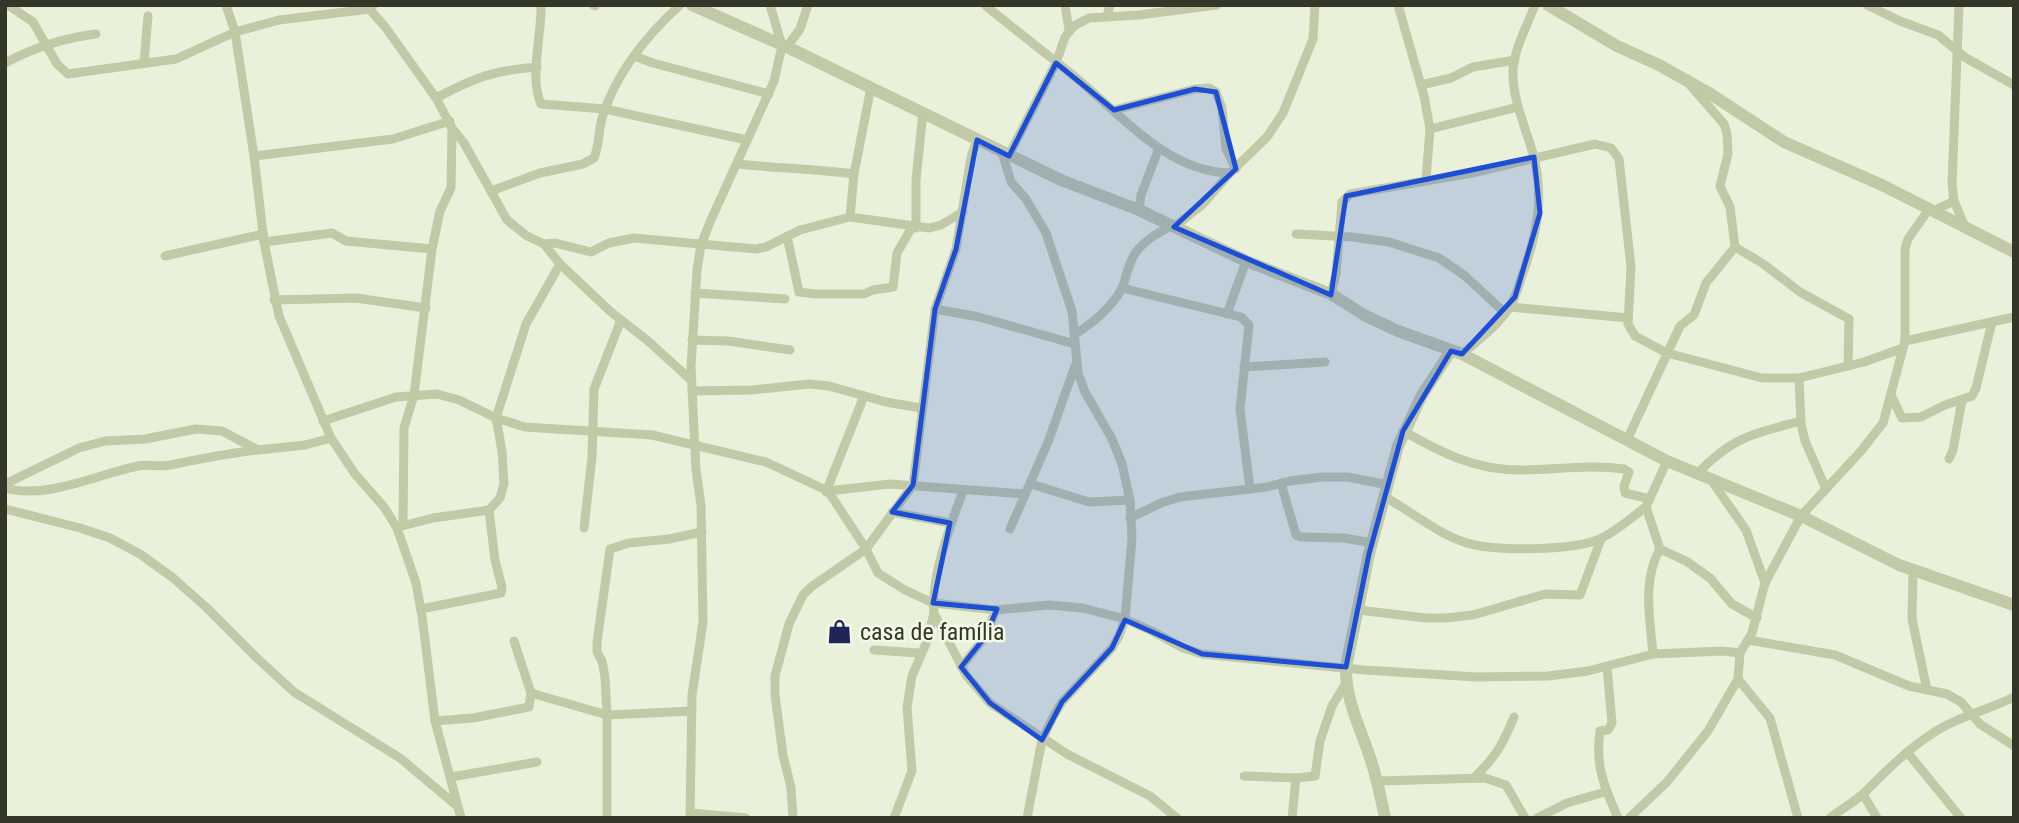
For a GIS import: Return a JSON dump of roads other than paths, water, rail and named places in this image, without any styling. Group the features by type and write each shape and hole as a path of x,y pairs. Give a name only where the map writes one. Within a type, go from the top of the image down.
{"street":[{"path":"8,5 33,22 57,64 68,74 176,59 235,32 279,20 370,6 436,98 507,220 527,236 544,244 560,264 691,380"},
{"path":"226,5 235,32 254,156 263,238 275,300 286,335 331,438 355,474 400,526"},
{"path":"541,5 537,67 537,92 541,104 605,108 747,140"},
{"path":"491,191 540,173 590,161 596,153 600,125 614,88 634,56 680,5"},
{"path":"692,5 784,46 1099,197 1139,210 1246,261 1332,294 1375,320 1457,353 1667,461 1801,516 1913,570 2014,605"},
{"path":"771,5 784,46"},
{"path":"747,818 690,815 692,695 703,622 702,532 691,380 695,293 701,245 769,94 784,46 800,29 808,5"},
{"path":"985,5 1159,148 1203,170 1233,171"},
{"path":"1027,818 1042,740 1062,702 1112,648 1119,636 1125,619 1132,538 1130,500 1122,464 1112,439 1084,392 1076,364 1072,311 1046,233 1026,199 1011,182 1006,154 1056,63 1069,30 1065,5"},
{"path":"1107,16 1110,5"},
{"path":"1069,30 1089,18 1215,5"},
{"path":"1075,339 1122,288 1135,254 1149,239 1202,205 1266,137 1288,102 1313,39 1315,5"},
{"path":"1398,5 1421,85 1430,129 1426,180"},
{"path":"1385,818 1377,782 1346,683 1346,667 1372,543 1403,431 1422,395 1457,353 1507,310 1535,239 1540,213 1534,157 1518,107 1513,73 1535,5"},
{"path":"1548,5 1580,26 1658,65 1738,110 1761,129 1784,142 1882,185 2014,252"},
{"path":"1867,5 1900,21 1930,30 1941,36 1957,52 2014,85"},
{"path":"1959,5 1954,105 1954,201 1965,228"},
{"path":"144,63 148,16"},
{"path":"5,63 47,44 96,34"},
{"path":"634,56 769,94"},
{"path":"1421,85 1451,78 1473,67 1515,60"},
{"path":"436,98 482,75 537,67"},
{"path":"1627,440 1680,326 1694,315 1706,283 1735,247 1730,207 1720,186 1728,154 1727,134 1724,124 1689,83"},
{"path":"850,217 854,174 871,88"},
{"path":"1114,110 1195,89 1209,88 1216,92 1219,99 1226,149 1233,171"},
{"path":"1430,129 1518,107"},
{"path":"787,236 799,292 864,294 893,287 897,253 914,227 923,112"},
{"path":"254,156 393,139 451,125"},
{"path":"451,125 451,188 440,211 432,249 414,395 404,428 400,526 421,609 435,721 461,818"},
{"path":"793,818 791,788 783,755 775,695 775,676 789,624 797,604 811,587 866,549 913,485 935,309 956,249 971,157 977,140"},
{"path":"1332,294 1342,202 1346,196 1354,192 1472,173 1595,145 1615,151 1619,159 1631,267 1629,328 1635,336 1667,353 1762,378 1799,378 1848,366 1904,345 2014,317"},
{"path":"1139,210 1141,195 1159,148"},
{"path":"737,164 781,169 799,167 854,174"},
{"path":"1629,818 1667,782 1708,732 1738,679 1740,653 1757,618 1765,583 1801,516 1878,432 1883,423 1904,345 1905,249 1908,239 1919,220 1931,210 1954,201"},
{"path":"544,244 555,243 591,252 609,243 634,238 756,249 766,247 800,230 850,217 929,228 941,225 963,212"},
{"path":"165,256 263,238 332,233 346,241 432,249"},
{"path":"1296,234 1389,242 1448,262 1507,310 1628,318"},
{"path":"1735,247 1762,263 1800,292 1849,319 1848,366"},
{"path":"1227,314 1246,261"},
{"path":"400,526 489,510 500,498 504,484 496,418 526,324 560,264"},
{"path":"1122,288 1241,317 1249,325 1240,410 1250,489"},
{"path":"695,293 785,299"},
{"path":"275,300 356,298 426,308"},
{"path":"935,309 1075,339"},
{"path":"583,528 589,495 594,389 621,320"},
{"path":"1891,395 1902,418 1921,417 1972,396 1992,322"},
{"path":"692,340 727,341 790,350"},
{"path":"1244,367 1325,362"},
{"path":"1010,530 1031,484 1076,364"},
{"path":"1799,378 1801,421 1808,452 1826,489"},
{"path":"692,391 731,391 809,384 829,386 921,408"},
{"path":"323,421 388,400 414,395 446,396 473,405 496,418 525,427 652,435 766,462 827,492 866,549 878,573 934,608 996,610 1067,606 1125,619 1183,648 1202,654 1445,676 1505,677 1548,676 1606,667 1653,654 1723,651 1740,653"},
{"path":"827,492 864,396"},
{"path":"1949,459 1962,400"},
{"path":"1697,474 1735,441 1801,421"},
{"path":"5,486 86,446 105,441 145,439 185,430 207,429 222,431 258,450"},
{"path":"1403,431 1464,462 1523,470 1583,466 1624,469 1629,472 1624,486 1625,493 1648,503"},
{"path":"5,486 18,492 35,492 136,467 168,465 190,459 305,444 331,438"},
{"path":"1130,518 1161,503 1180,498 1322,477 1348,477 1387,491 1449,536 1480,547 1519,549 1585,543 1601,539 1648,503 1667,461"},
{"path":"1711,480 1746,530 1765,583"},
{"path":"1281,483 1296,535 1372,543"},
{"path":"1031,484 1089,502 1130,500"},
{"path":"827,492 870,485 913,485 1025,494"},
{"path":"894,818 912,771 906,707 912,676 927,641 934,608 935,584 950,523 963,491"},
{"path":"1648,503 1660,549 1652,569 1649,604 1653,654"},
{"path":"5,509 110,538 140,554 172,577 207,608 294,692 400,758 456,804"},
{"path":"421,609 502,592 489,510"},
{"path":"892,512 950,523"},
{"path":"607,818 605,677 597,652 597,642 610,549 629,543 702,532"},
{"path":"1358,610 1446,618 1473,615 1545,594 1580,595 1601,539"},
{"path":"1660,549 1686,561 1710,578 1732,604 1757,618"},
{"path":"1913,570 1912,619 1927,690"},
{"path":"934,608 961,667 990,703 1042,740 1150,796 1177,818"},
{"path":"961,667 985,637 996,610"},
{"path":"435,721 473,718 526,708 531,704 531,693 514,640"},
{"path":"1748,640 1835,655 1909,685 1947,694 1972,713 1980,724 2014,746"},
{"path":"874,650 920,653"},
{"path":"1606,667 1612,723 1608,730 1600,731 1599,761 1605,792 1618,818"},
{"path":"1738,679 1770,718 1797,818"},
{"path":"1244,776 1296,778 1316,774 1320,741 1332,706 1346,683"},
{"path":"531,693 607,715 692,711"},
{"path":"1830,818 1863,794 1878,777 1930,735 1972,713 2014,697"},
{"path":"1474,778 1494,759 1514,717"},
{"path":"1907,752 1961,818"},
{"path":"451,777 537,762"},
{"path":"1292,818 1296,778"},
{"path":"1377,782 1485,778 1506,785 1525,818"},
{"path":"1537,818 1567,803 1605,792"},
{"path":"1863,794 1877,818"}],"place":[{"name":"casa de família","path":"840,632"}]}
